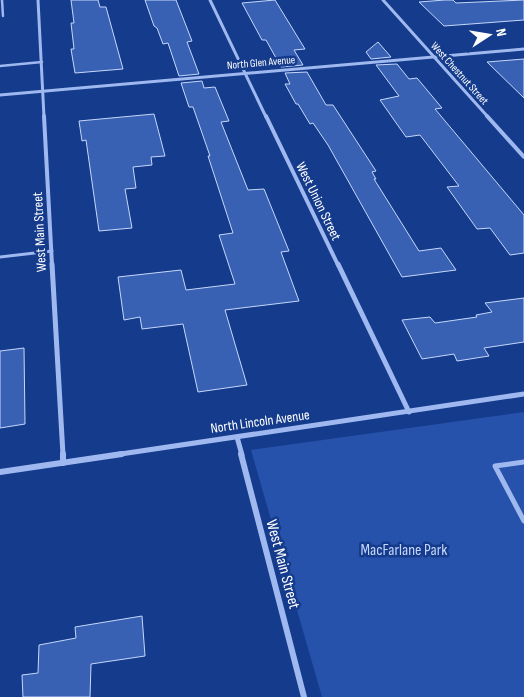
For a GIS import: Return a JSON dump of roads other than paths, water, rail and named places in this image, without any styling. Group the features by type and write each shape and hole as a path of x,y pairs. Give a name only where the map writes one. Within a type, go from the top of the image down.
{"street":[{"name":"West Main Street","path":"38,0 63,463"},
{"name":"West Union Street","path":"210,0 409,412"},
{"name":"West Chestnut Street","path":"383,0 524,157"},
{"name":"North Glen Avenue","path":"0,95 244,72 524,49"},
{"name":"North Lincoln Avenue","path":"0,472 524,394"},
{"name":"West Main Street","path":"237,437 304,697"}],"lane":[{"path":"2,0 2,16"},
{"path":"0,66 42,62"},
{"path":"0,257 52,251"},
{"path":"524,462 495,466 524,520"}],"park label":[{"name":"MacFarlane Park","path":"404,549"}]}
